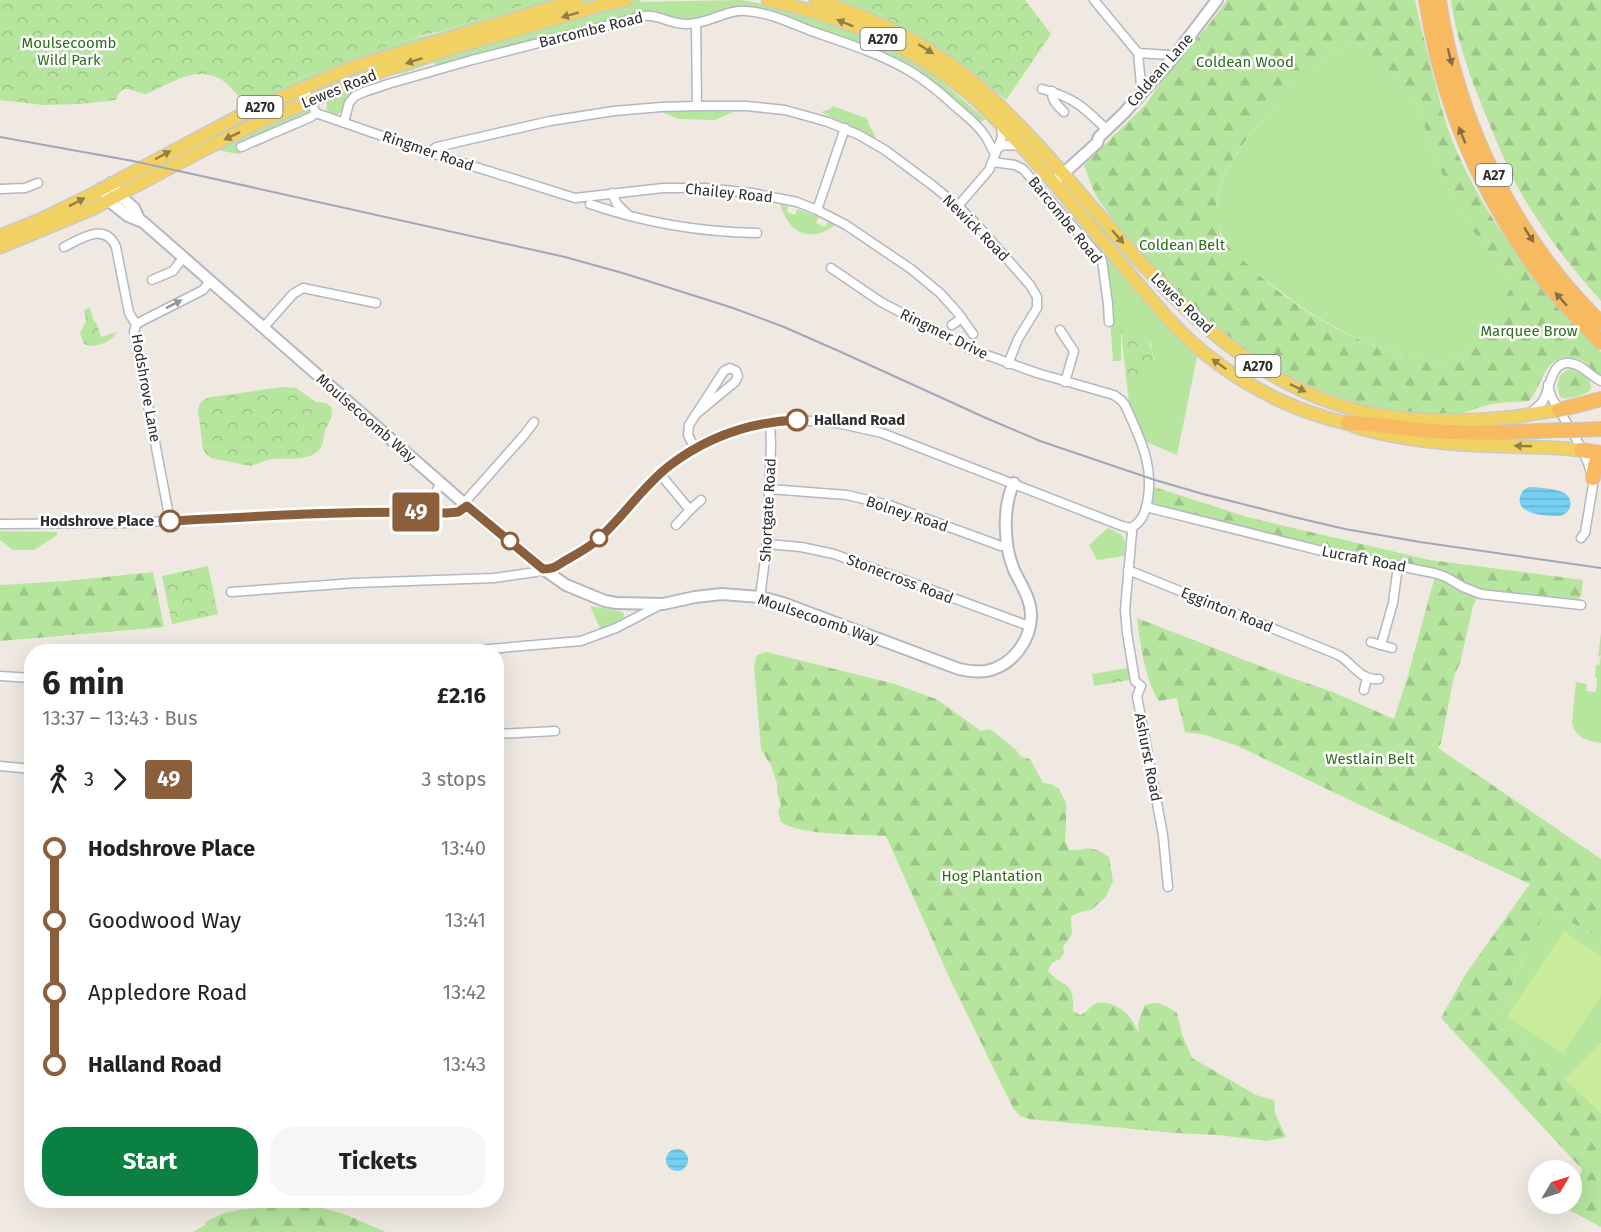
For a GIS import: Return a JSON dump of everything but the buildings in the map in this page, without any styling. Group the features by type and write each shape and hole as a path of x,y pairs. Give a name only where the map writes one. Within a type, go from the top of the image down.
{"highway":[{"name":"A27","path":"1426,0 1445,88 1467,148 1486,189 1540,275 1601,342"},
{"name":"A27","path":"1439,0 1447,45 1458,84 1492,170 1510,205 1537,247 1565,284 1601,323"},
{"path":"1559,410 1601,399"},
{"path":"1348,423 1473,433 1601,429"},
{"path":"1581,450 1601,455 1595,465 1593,478"}],"main road":[{"name":"Lewes Road","path":"0,237 42,219 241,115 353,67 577,0"},
{"name":"Lewes Road","path":"0,247 94,208 207,148 309,101 382,72 446,50 626,0"},
{"name":"Lewes Road","path":"768,0 831,17 898,46 952,80 1056,175 1192,315 1247,359 1302,390 1351,408 1403,418 1505,417 1559,410"},
{"name":"Lewes Road","path":"816,0 904,36 976,84 1010,116 1150,297 1186,338 1210,358 1240,379 1271,396 1301,410 1348,423"},
{"path":"976,84 1004,115 1000,122"},
{"name":"A270","path":"1348,423 1367,430 1427,440 1474,445 1581,450"}],"street":[{"path":"1094,0 1138,53 1141,85 1144,90"},
{"name":"Coldean Lane","path":"1056,175 1094,138 1103,134 1144,90 1173,58 1217,0"},
{"name":"Barcombe Road","path":"344,122 349,103 357,95 388,84 644,16 655,16 674,23 696,24 746,10 774,17 876,55 915,74 978,127 994,154 1023,169 1102,260 1112,303 1109,322"},
{"path":"696,24 698,106"},
{"path":"1138,53 1169,55 1173,58"},
{"path":"241,147 316,113 304,89"},
{"path":"1042,89 1072,99 1079,104 1103,134"},
{"path":"1052,91 1055,102 1064,112"},
{"name":"Newick Road","path":"431,153 437,147 512,129 614,111 698,106 746,106 785,110 813,116 845,128 885,150 958,206 1025,279 1038,302 1036,311 1018,339 1008,364"},
{"name":"Ringmer Road","path":"316,113 431,153 567,196"},
{"path":"958,206 986,173 1002,134 1000,122"},
{"path":"817,210 845,128"},
{"path":"994,154 1006,145 1022,146"},
{"path":"0,189 25,188 38,183"},
{"path":"134,208 134,200 140,183"},
{"name":"Moulsecoomb Way","path":"107,185 128,216 139,219"},
{"name":"Chailey Road","path":"567,196 580,198 674,188 726,190 779,197 817,210 846,225 911,269 940,293 973,334"},
{"path":"612,193 620,208 633,218"},
{"name":"Moulsecoomb Way","path":"114,197 134,208 139,219 465,504 543,569 574,589 604,601 625,604 663,604 722,594 760,597 783,603 937,662 968,671 989,670 1009,660 1021,647 1029,626"},
{"path":"590,204 664,225 690,229 757,232"},
{"name":"Hodshrove Lane","path":"64,247 98,233 111,238 116,247 129,313 136,324 134,332 170,521"},
{"path":"152,280 173,271 183,258"},
{"name":"Ringmer Drive","path":"831,268 881,302 961,345 1008,364 1114,395 1121,400 1146,456 1148,494 1146,507"},
{"path":"136,324 203,290 210,281"},
{"path":"263,328 293,294 303,288 376,303"},
{"path":"952,325 962,318"},
{"path":"1060,330 1074,351 1065,382"},
{"path":"1529,415 1543,400 1553,373 1560,365 1574,364 1601,381"},
{"path":"695,416 737,380 734,369 729,368 724,371 690,422 688,431 695,449"},
{"path":"1548,385 1551,396 1587,461 1593,478 1585,533 1581,538"},
{"path":"231,592 354,583 494,578 553,569 595,542 660,474 676,461 727,433 770,422 816,421 865,428 897,438 1130,528 1140,522 1146,507"},
{"path":"0,524 170,521 310,513 458,512 534,422"},
{"name":"Shortgate Road","path":"760,597 767,544 770,422"},
{"path":"660,474 690,510"},
{"path":"427,512 441,483"},
{"path":"1014,483 1007,513 1006,546 1029,604 1031,616 1029,626"},
{"name":"Bolney Road","path":"769,489 846,495 889,505 971,536 1006,546"},
{"path":"676,525 700,500"},
{"name":"Lucraft Road","path":"1146,507 1318,550 1434,573 1481,594 1581,606"},
{"name":"Ashurst Road","path":"1130,528 1125,600 1127,633 1135,681 1141,686 1137,696 1163,835 1168,887"},
{"name":"Stonecross Road","path":"767,544 801,547 834,554 1029,626"},
{"path":"1381,645 1393,603 1398,566"},
{"name":"Egginton Road","path":"1128,570 1324,653 1339,656 1367,678"},
{"path":"504,648 581,641 616,628 663,604"},
{"path":"1371,642 1392,648"},
{"path":"0,676 24,678"},
{"path":"1364,690 1367,678 1379,679"},
{"path":"504,734 555,731"},
{"path":"0,766 24,768"}],"green space":[{"name":"Moulsecoomb Wild Park","path":"0,0 540,0 372,51 307,75 257,100 247,101 222,80 203,74 183,77 146,94 125,89 118,94 116,100 43,105 0,100"},
{"path":"540,0 640,0 641,2 741,0 779,7 835,24 888,46 927,69 985,119 979,124 923,76 756,9 681,22 657,14 436,67 435,62 404,73 383,76 353,89 354,93 336,115 326,109 325,101 311,108 313,121 238,154 218,150 264,128 257,100 291,83 361,54"},
{"path":"833,0 1025,0 1051,34 1006,100 977,75"},
{"path":"1227,0 1415,0 1443,114 1464,167 1496,224 1515,251 1556,303 1601,352 1601,375 1581,360 1567,357 1552,363 1529,401 1493,404 1449,416 1378,408 1340,397 1305,383 1271,365 1239,344 1180,294 1117,225 1098,199 1084,165 1146,104 1163,79","holes":["1356,43 1367,50 1417,102 1432,151 1455,203 1485,249 1502,267 1513,286 1477,336 1460,353 1449,360 1433,361 1373,345 1328,324 1306,311 1266,281 1232,250 1220,234 1217,208 1220,188 1231,162 1247,138 1312,68 1346,46"]},
{"path":"1451,0 1601,0 1601,301 1554,244 1515,182 1467,67"},
{"path":"1356,43 1367,50 1417,102 1432,151 1455,203 1485,249 1502,267 1513,286 1477,336 1460,353 1449,360 1433,361 1398,353 1336,328 1279,291 1237,256 1228,247 1220,231 1217,211 1222,182 1246,141 1283,97 1312,68 1334,52"},
{"path":"832,106 866,118 877,140 821,112 831,109"},
{"path":"664,109 733,112 715,120 679,119 664,113"},
{"path":"780,204 788,206 787,212 795,215 797,209 819,217 816,223 825,227 828,222 835,225 817,234 801,232 789,222"},
{"path":"1101,249 1158,318 1197,357 1177,455 1146,442 1129,403 1127,386 1146,382 1154,359 1151,344 1145,336 1121,322 1121,361 1113,361 1107,259 1098,250"},
{"path":"90,308 101,337 117,332 107,342 97,345 84,344 80,333 86,321 84,310"},
{"path":"1120,322 1136,326 1151,346 1152,370 1144,383 1127,386"},
{"path":"1570,369 1584,376 1591,385 1591,389 1578,396 1562,398 1558,390 1558,381 1562,373"},
{"path":"282,387 296,388 316,402 326,403 331,407 332,416 322,446 318,451 307,457 273,459 250,466 211,458 206,454 203,449 198,410 202,401 211,397"},
{"name":"Westlain Belt","path":"1151,486 1247,517 1430,560 1583,580 1581,596 1578,599 1481,590 1473,606 1438,748 1601,859 1601,939 1539,907 1542,918 1500,1016 1521,1034 1524,1042 1552,1069 1566,1079 1601,1113 1601,1227 1577,1214 1582,1214 1582,1160 1574,1160 1441,1018 1465,975 1530,884 1238,746 1205,735 1185,732 1177,698 1159,701 1150,683 1144,661 1137,618 1330,691 1394,719 1437,569 1253,530 1152,503"},
{"path":"1108,528 1122,535 1125,545 1124,556 1097,560 1089,545"},
{"path":"0,531 57,532 57,535 34,550 13,550 0,540"},
{"path":"208,566 218,614 172,624 162,576"},
{"path":"153,572 164,627 0,641 0,585"},
{"path":"590,606 623,612 624,616 617,623 600,628"},
{"path":"1601,633 1601,655 1598,657"},
{"name":"Hog Plantation","path":"766,652 895,684 936,699 981,731 990,729 1016,750 1021,757 1030,759 1043,783 1051,784 1059,789 1066,803 1065,840 1069,850 1091,849 1109,857 1113,881 1106,897 1091,910 1071,916 1072,934 1063,947 1064,953 1060,959 1052,963 1048,971 1070,989 1073,1011 1080,1015 1095,1004 1109,1003 1126,1013 1139,1033 1138,1024 1144,1006 1157,1003 1169,1008 1177,1013 1182,1034 1192,1058 1256,1095 1274,1100 1275,1113 1286,1137 1267,1141 1029,1119 1020,1116 1013,1108 950,979 886,836 816,832 790,827 781,822 778,812 781,804 777,783 771,766 761,749 754,665 757,655"},
{"path":"1601,655 1601,743 1583,738 1576,732 1572,723 1576,682 1587,684 1586,691 1596,692 1596,665 1599,665"},
{"path":"1128,668 1130,680 1094,686 1092,674"},
{"path":"1538,906 1601,939 1601,1043 1566,1079 1552,1069 1524,1042 1521,1034 1500,1016 1542,918"},
{"path":"1564,931 1601,956 1601,996 1563,1053 1507,1016"},
{"path":"1601,1043 1601,1113 1566,1079"},
{"path":"323,1208 344,1214 386,1232 193,1232 214,1217 244,1210"}],"water":[{"path":"1529,487 1563,492 1569,498 1569,509 1560,516 1532,513 1526,510 1520,503 1520,497 1522,492"},
{"path":"677,1149 685,1152 688,1160 685,1168 677,1171 669,1168 666,1160 669,1152"}],"railway":[{"path":"0,137 133,161 565,257 626,274 784,327 1040,441 1203,494 1345,529 1601,568"}],"bus line":[{"name":"49","path":"170,521 310,513 447,513 458,512 467,506 543,569 553,569 595,542 644,489 668,467 686,455 738,429 762,423 797,420"}],"place":[{"name":"Halland Road","path":"797,420"},
{"name":"Hodshrove Place","path":"170,521"}],"park label":[{"name":"Coldean Wood","path":"1245,62"},
{"name":"Coldean Belt","path":"1182,245"},
{"name":"Marquee Brow","path":"1529,331"}]}
